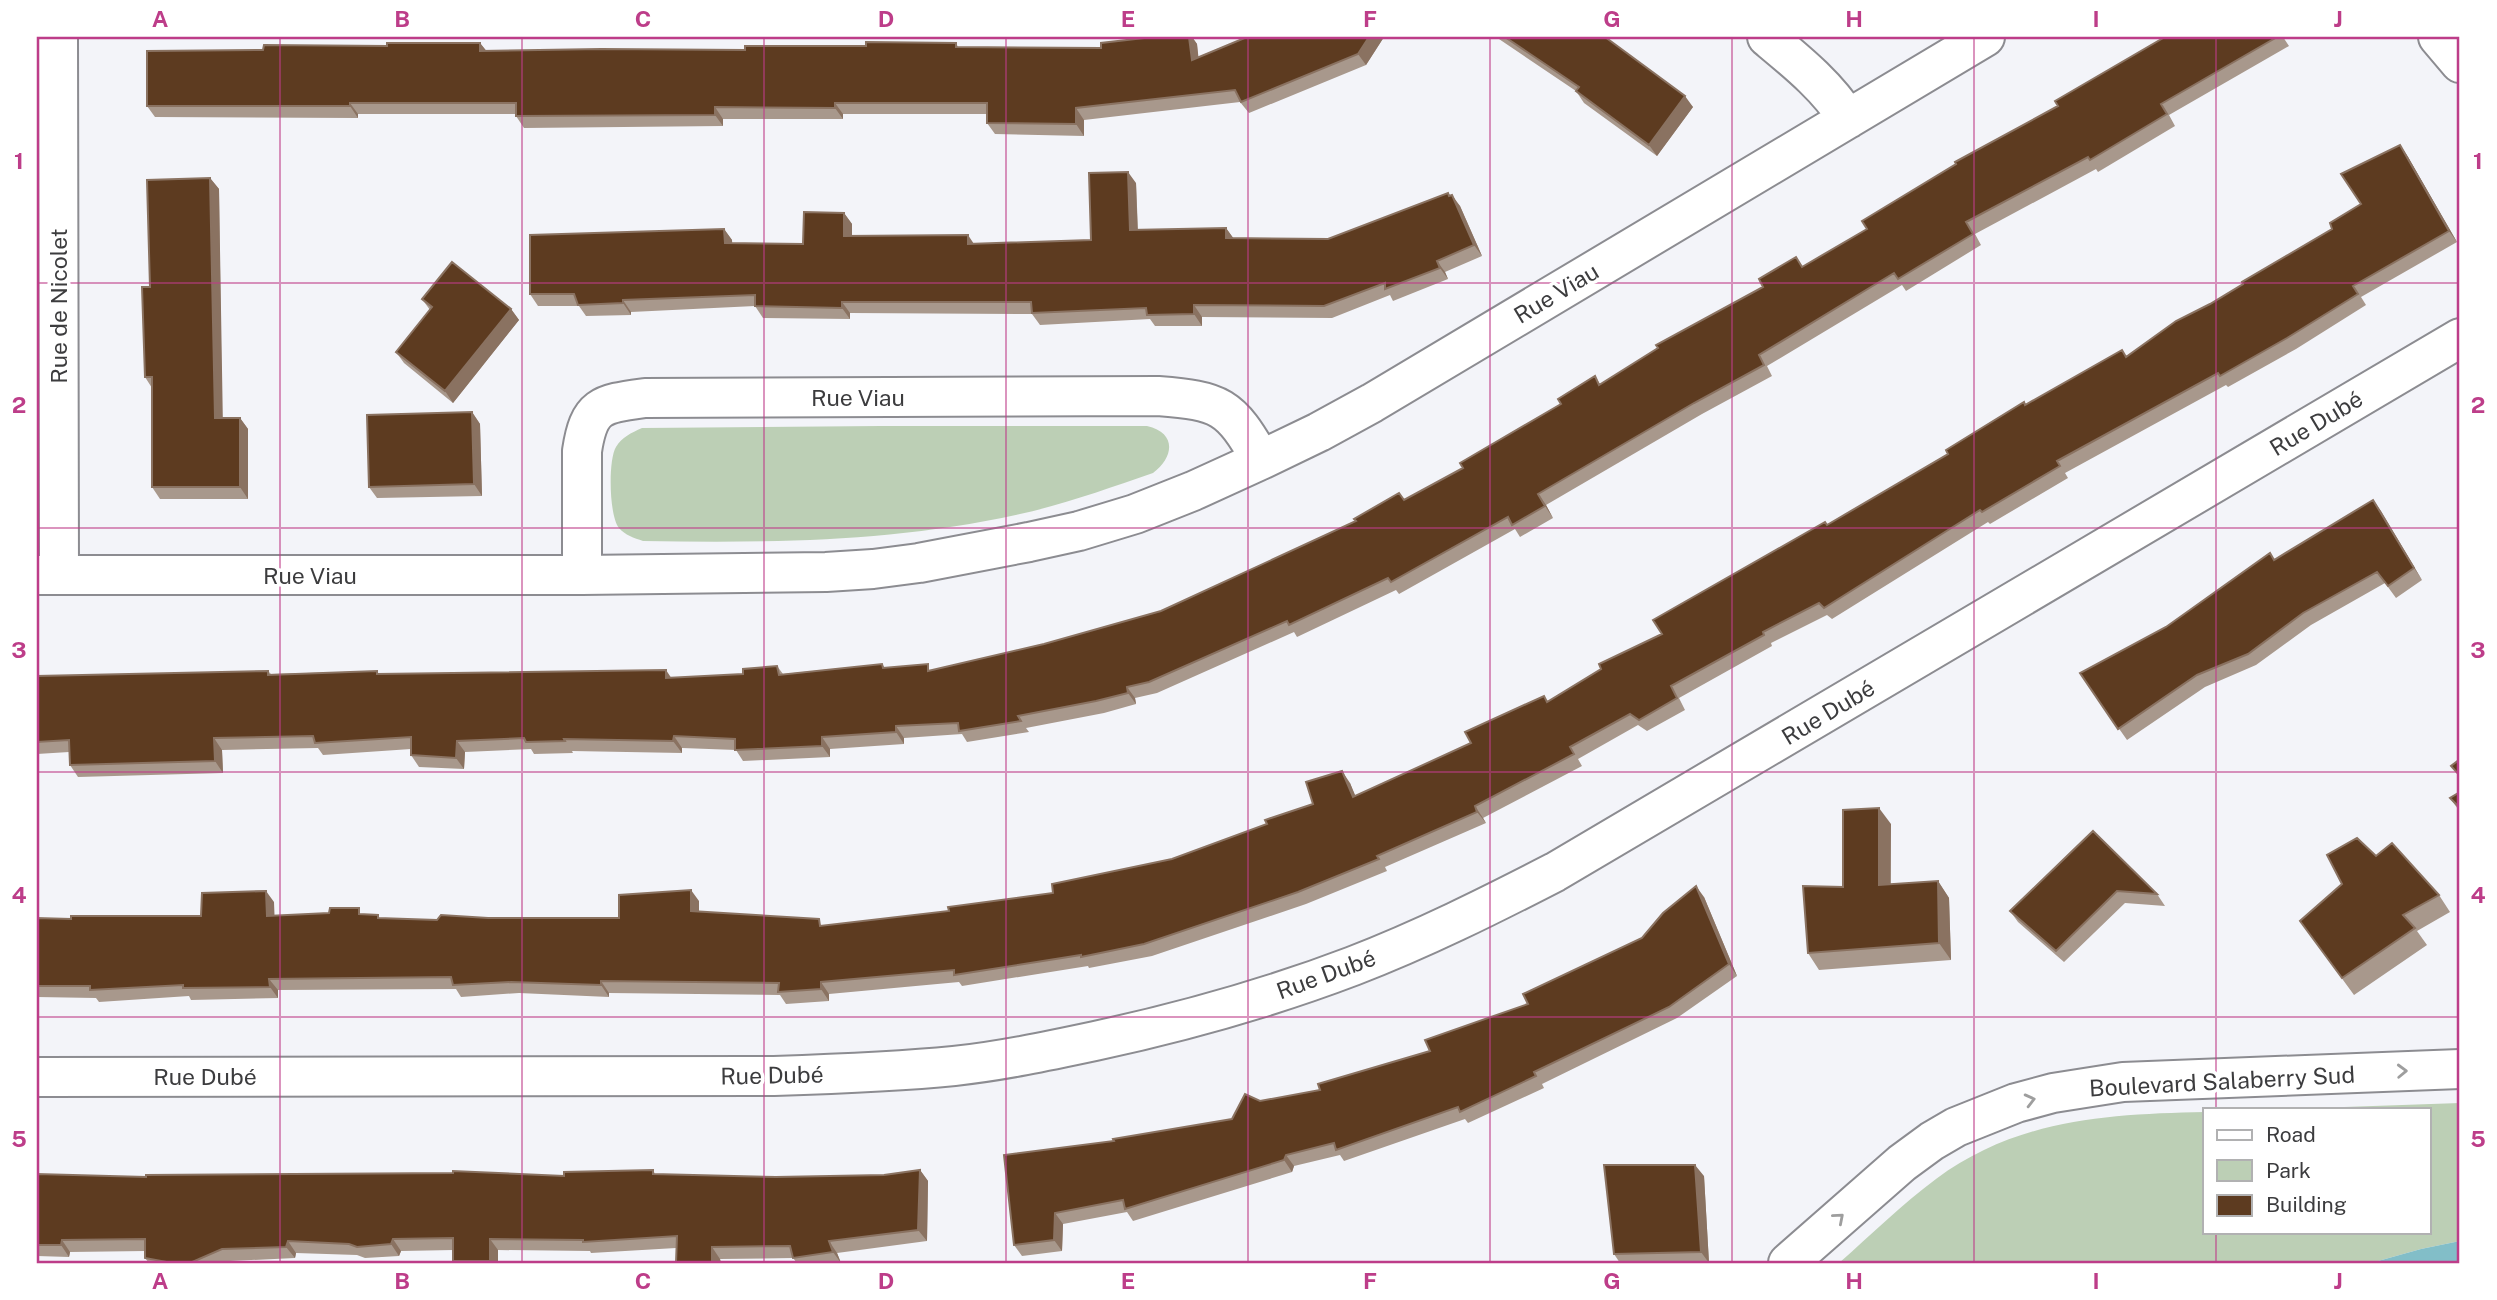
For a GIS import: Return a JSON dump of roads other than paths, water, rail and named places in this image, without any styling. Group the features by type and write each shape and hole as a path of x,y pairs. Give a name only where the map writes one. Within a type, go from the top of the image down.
{"street":[{"name":"Rue de Nicolet","path":"48,575 58,37"},
{"path":"1767,37 1833,96 1848,119"},
{"name":"Rue Viau","path":"48,575 826,572 919,564 1029,542 1124,517 1193,491 1261,460 1372,403 1985,37"},
{"path":"2438,37 2460,63"},
{"name":"Rue Dubé","path":"37,1076 775,1076 853,1073 954,1066 1011,1058 1136,1032 1254,1000 1391,950 1469,916 1555,872 2460,338"},
{"name":"Rue Viau","path":"582,575 582,451 585,432 591,416 606,406 623,401 645,398 1183,398 1205,402 1235,419 1261,460"},
{"name":"Boulevard Salaberry Sud","path":"1788,1263 1882,1180 1933,1141 1956,1127 2016,1103 2053,1093 2123,1082 2460,1069"}],"water":[{"path":"2460,1241 2460,1263 2371,1263 2421,1249"}]}
